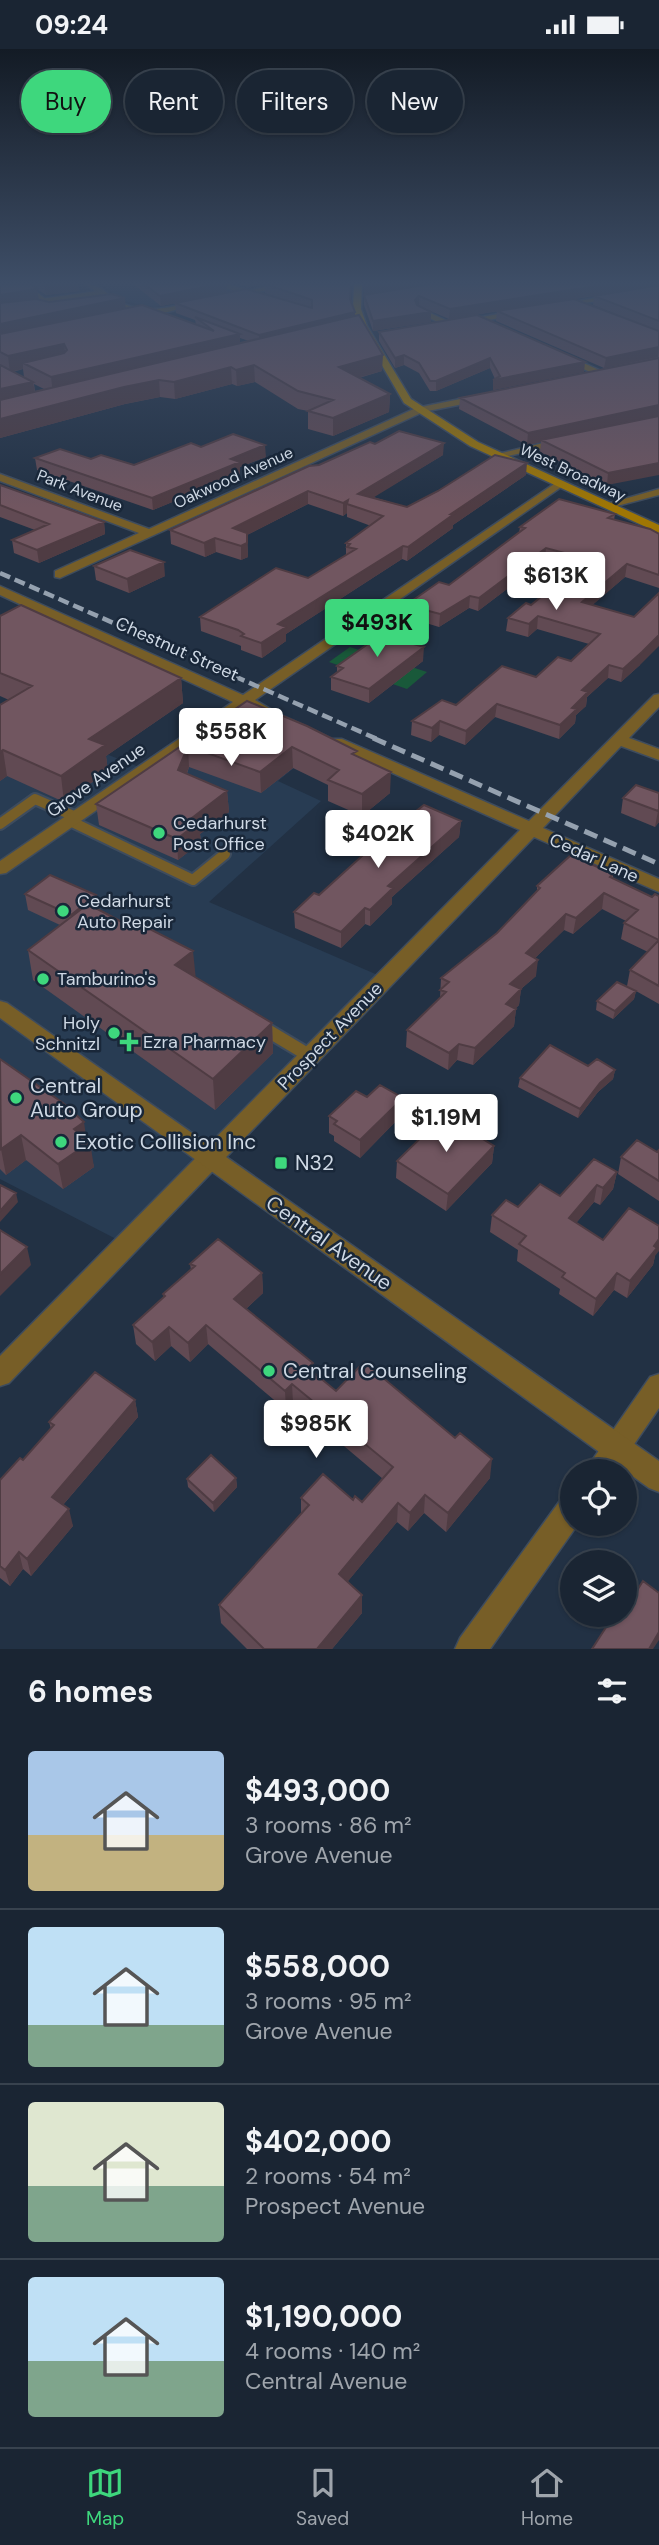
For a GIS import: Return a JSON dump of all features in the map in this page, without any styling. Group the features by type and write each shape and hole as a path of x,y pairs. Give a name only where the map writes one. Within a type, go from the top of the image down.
{"main road":[{"name":"West Broadway","path":"382,359 402,395 450,431 659,529"}],"street":[{"path":"568,359 603,374"},
{"path":"590,377 614,372"},
{"name":"Oakwood Avenue","path":"60,574 420,410 485,398"},
{"path":"499,455 580,437"},
{"name":"Park Avenue","path":"0,477 149,533"},
{"name":"Grove Avenue","path":"1,866 559,483"},
{"path":"608,505 659,492"},
{"name":"Chestnut Street","path":"0,590 282,718"},
{"path":"9,613 28,603"},
{"name":"Prospect Avenue","path":"0,1374 659,698"},
{"path":"319,734 530,830"},
{"path":"618,739 659,755"},
{"name":"Cedar Lane","path":"530,830 659,886"},
{"name":"Central Avenue","path":"0,1008 659,1478"},
{"path":"607,1459 659,1387"},
{"path":"471,1649 560,1525"}],"lane":[{"path":"0,824 35,799 192,880 225,855"},
{"path":"252,1021 310,1056"}],"shaded area":[{"path":"251,699 332,737 278,781 321,801 209,902 380,976 120,1241 0,1179 0,712 144,769"}],"green space":[{"path":"350,647 427,672 407,689 329,662"}],"building":[{"path":"41,359 132,359 51,377 23,363"},
{"path":"175,359 370,359 339,367 390,394 333,418 308,411 333,400 298,391 254,365 236,370 231,367 174,382 159,380 124,387 0,419 0,400"},
{"path":"411,359 488,359 436,381 430,381 419,363"},
{"path":"490,359 577,359 585,362 493,380 500,376"},
{"path":"659,359 659,405 528,433 460,398"},
{"path":"0,365 33,382 0,389"},
{"path":"659,416 659,463 608,473 541,440"},
{"path":"399,431 444,443 358,494 407,507 495,455 527,463 451,514 454,514 408,547 403,546 278,624 286,627 261,643 241,636 244,634 238,630 200,617 276,568 308,578 356,549 347,547 350,544 346,543 383,516 347,504 348,500 343,503 308,491 233,528 247,533 247,543 241,546 215,538 204,543 170,530 309,466 319,465 370,442 375,444"},
{"path":"233,434 265,445 231,459 240,462 152,498 35,458 60,449 91,459 101,455 134,465 191,443 201,447"},
{"path":"0,485 104,522 37,550 12,540 49,524 0,505"},
{"path":"559,499 615,514 608,518 659,534 659,575 627,564 582,602 634,617 659,593 659,635 623,669 609,665 582,690 588,692 572,708 577,709 560,725 497,704 466,731 440,721 432,728 412,721 442,700 456,705 502,666 536,677 558,657 571,661 600,634 538,616 529,624 508,618 526,603 531,605 587,559 546,548 479,598 470,596 440,614 406,605 439,582 449,585"},
{"path":"130,550 164,562 127,579 94,566"},
{"path":"21,605 181,678 89,739 105,745 61,776 3,750 0,752 0,705 32,686 0,673 0,616"},
{"path":"389,629 414,637 407,642 424,647 369,689 331,677 343,668 337,666"},
{"path":"247,701 307,726 357,751 352,754 391,772 362,794 328,780 339,770 292,747 260,772 188,746 178,770 227,791 192,818 200,821 177,839 96,804"},
{"path":"636,785 659,793 658,811 623,798"},
{"path":"424,805 461,821 388,886 393,888 370,910 365,908 341,932 294,912 314,893 319,895 383,837"},
{"path":"571,855 613,874 610,877 652,897 655,894 659,896 659,940 624,923 638,910 604,893 576,918 566,914 526,953 538,960 510,984 521,989 506,1004 516,1009 475,1048 459,1044 449,1053 407,1030 446,992 440,990 449,982 441,978 497,933 540,888 537,886"},
{"path":"50,875 96,895 71,915 25,894"},
{"path":"88,904 137,930 142,925 193,951 175,965 272,1023 213,1079 28,950"},
{"path":"659,940 659,986 630,970"},
{"path":"617,982 636,991 615,1011 597,1001"},
{"path":"550,1045 588,1066 597,1059 615,1070 600,1083 580,1109 520,1078"},
{"path":"0,1059 63,1103 84,1122 74,1129 90,1142 58,1164 21,1135 1,1149"},
{"path":"380,1085 403,1098 360,1140 334,1124 337,1121 329,1116 356,1091 367,1097"},
{"path":"444,1115 494,1146 448,1194 397,1161"},
{"path":"637,1140 657,1152 659,1150 659,1181 621,1157"},
{"path":"594,1159 617,1172 603,1188 597,1185 569,1218 603,1240 629,1208 659,1226 659,1239 654,1246 657,1248 630,1281 617,1273 596,1299 562,1277 565,1273 519,1244 526,1236 492,1215 506,1200 518,1207 540,1184 560,1196"},
{"path":"0,1185 16,1193 0,1211"},
{"path":"0,1230 27,1247 0,1274"},
{"path":"218,1239 262,1273 234,1299 313,1363 308,1368 336,1391 364,1362 455,1438 460,1433 492,1459 448,1513 425,1495 410,1513 398,1503 339,1574 362,1595 317,1649 264,1649 219,1605 309,1505 301,1498 323,1474 353,1500 355,1496 362,1502 393,1467 292,1384 285,1391 206,1325 188,1343 169,1327 152,1342 133,1325 195,1266 190,1264"},
{"path":"95,1372 135,1400 52,1497 69,1509 27,1559 19,1552 5,1570 0,1566 0,1480 20,1458 23,1460 54,1425 49,1422"},
{"path":"211,1455 236,1478 213,1503 187,1479"},
{"path":"643,1581 659,1593 659,1632 649,1649 592,1649 606,1627 637,1627 637,1590"}],"railway":[{"path":"0,573 377,739"},
{"path":"373,738 659,864"}],"place":[{"name":"Cedarhurst Post Office","path":"159,833"},
{"name":"Cedarhurst Auto Repair","path":"63,911"},
{"name":"Tamburino's","path":"43,979"},
{"name":"Holy Schnitzl","path":"114,1033"},
{"name":"Ezra Pharmacy","path":"129,1042"},
{"name":"Central Auto Group","path":"16,1098"},
{"name":"Exotic Collision Inc","path":"61,1142"},
{"name":"N32","path":"281,1163"},
{"name":"Central Counseling","path":"269,1371"}]}
